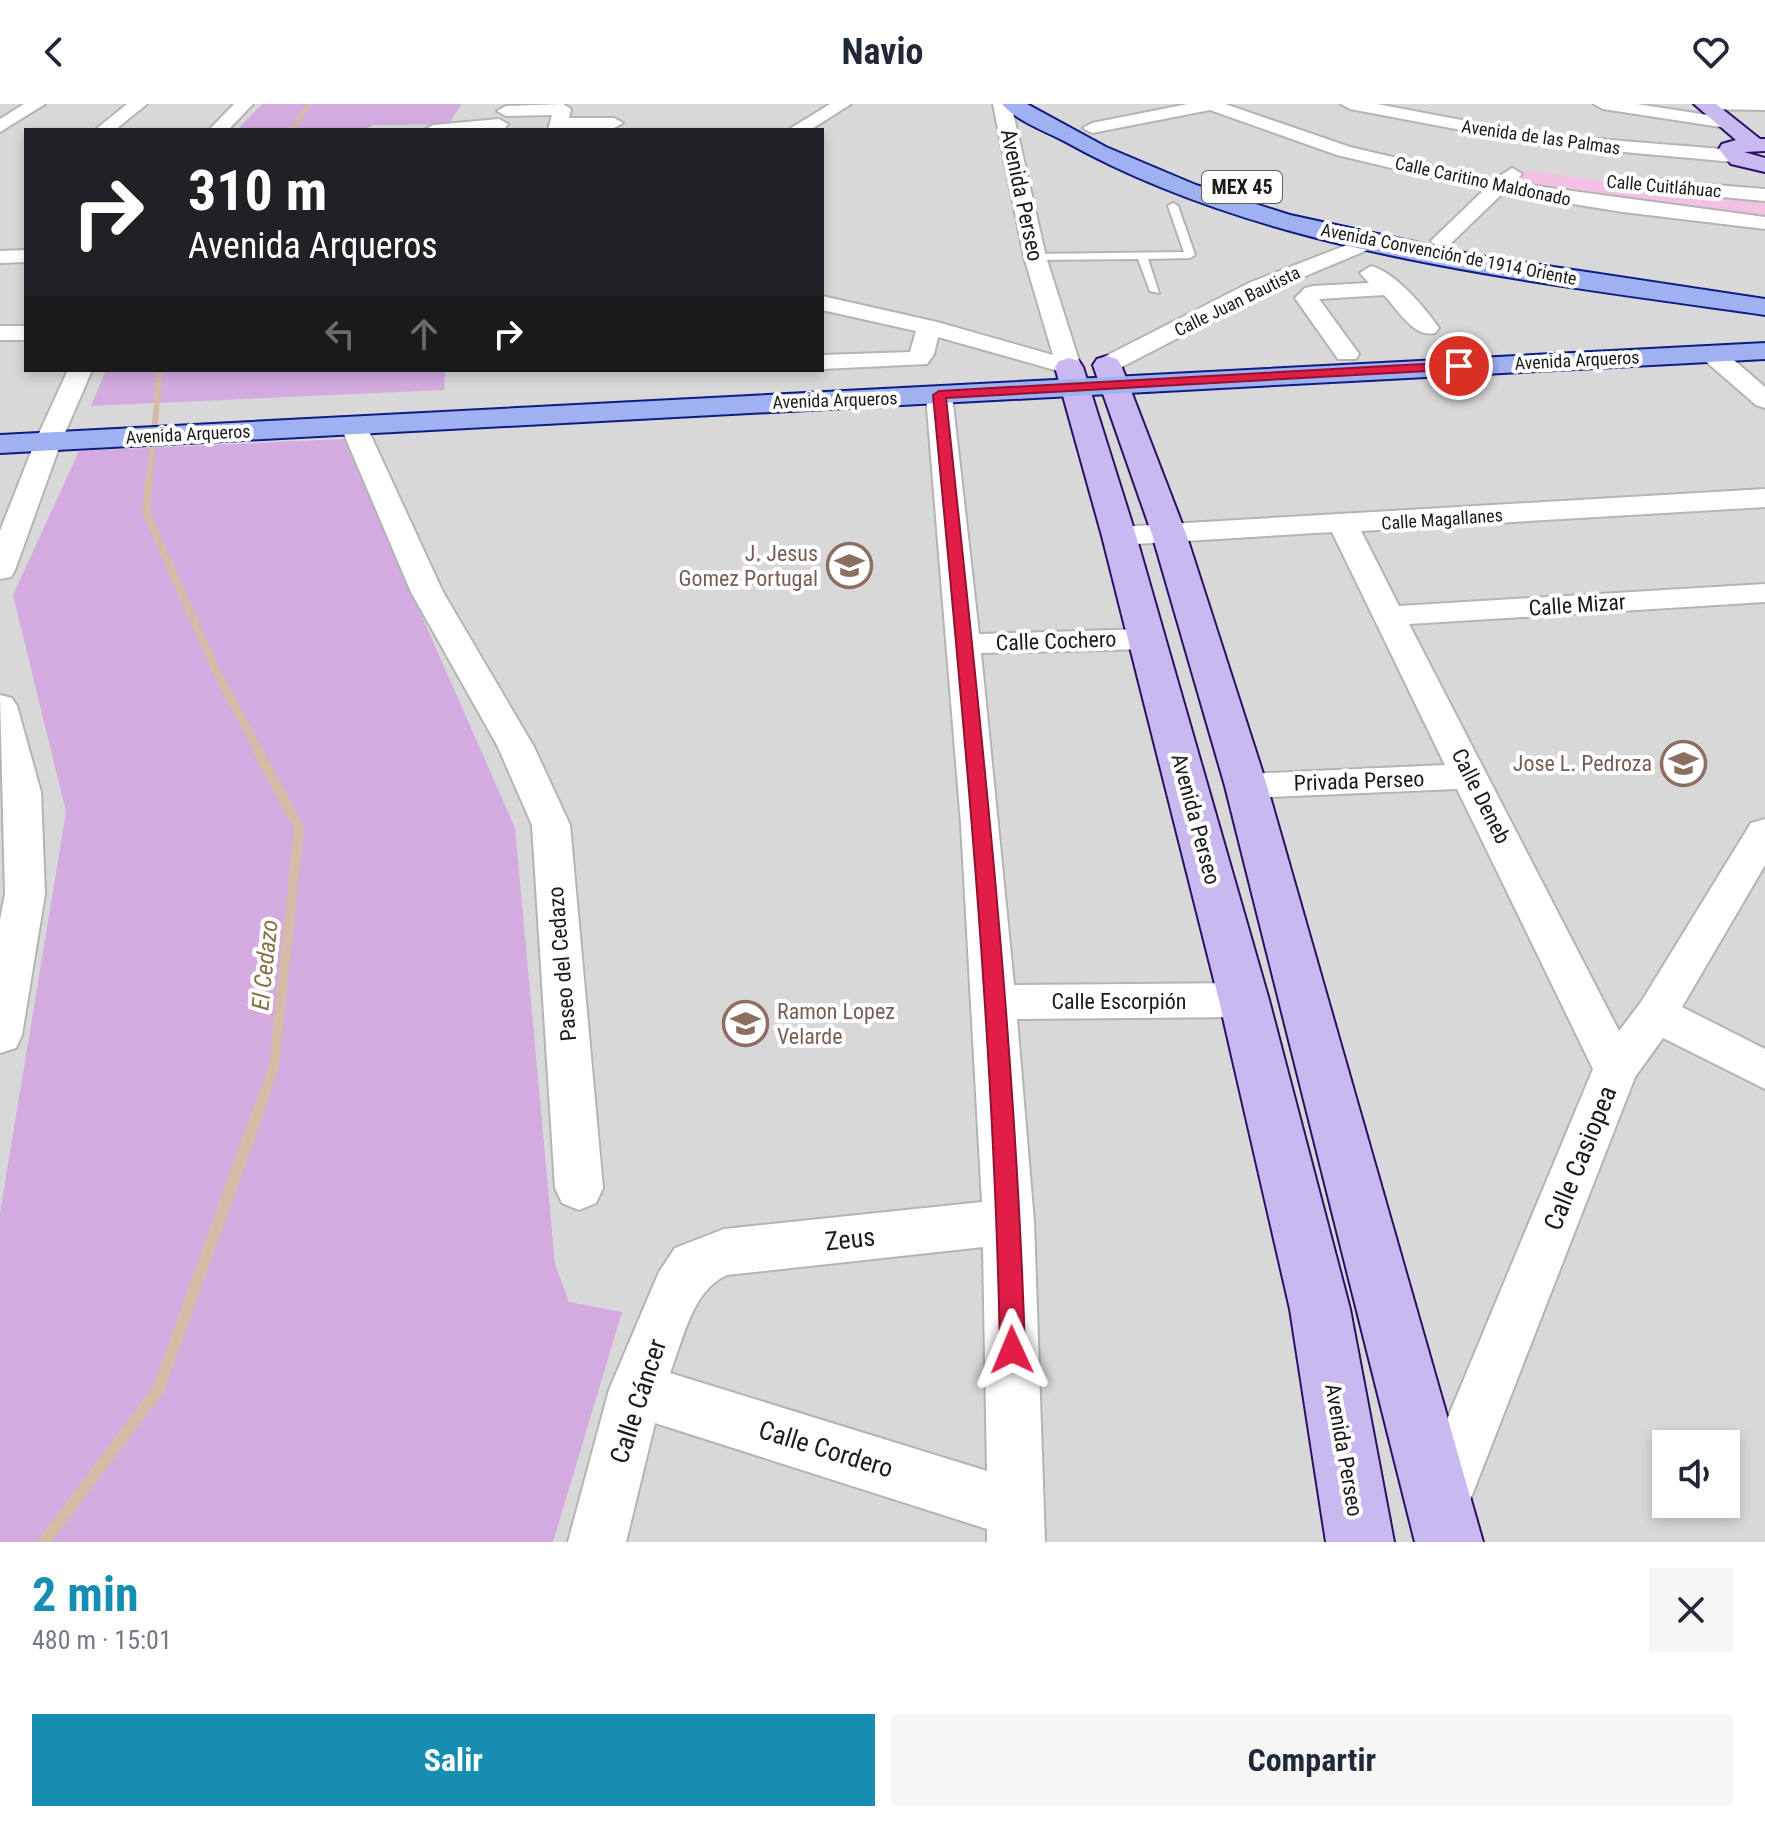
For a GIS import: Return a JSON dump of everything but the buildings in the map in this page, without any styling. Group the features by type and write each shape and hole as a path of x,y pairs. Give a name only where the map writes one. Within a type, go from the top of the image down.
{"main road":[{"name":"Avenida Convención de 1914 Oriente","path":"1012,104 1125,163 1180,185 1270,215 1370,242 1533,273 1765,307"},
{"name":"Avenida Convención de 1914 Oriente","path":"1052,104 1092,128 1176,165 1355,221 1547,261 1765,292"},
{"path":"1704,104 1760,145"},
{"path":"1760,145 1730,149 1734,156 1765,165"},
{"name":"Avenida Arqueros","path":"240,422 354,427 564,411 939,395 1092,376 1347,354 1765,334"},
{"name":"Avenida Arqueros","path":"0,421 68,429 1092,376 1765,351"},
{"name":"Avenida Perseo","path":"1092,376 1169,534 1246,786 1444,1524"},
{"name":"Avenida Perseo","path":"1092,376 1119,536 1244,1000 1320,1309 1360,1542"},
{"name":"Avenida Arqueros","path":"0,444 68,429"}],"street":[{"path":"0,127 36,104"},
{"path":"107,128 138,104"},
{"path":"220,128 244,104"},
{"path":"444,128 562,109 558,127 613,127 618,104"},
{"path":"800,128 842,104"},
{"name":"Avenida Perseo","path":"1002,104 1035,257 1092,376"},
{"path":"1092,128 1211,104"},
{"name":"Calle Caritino Maldonado","path":"1211,104 1289,135 1500,188 1591,203 1765,223"},
{"name":"Avenida de las Palmas","path":"1350,104 1535,139 1734,156"},
{"path":"1603,104 1727,123"},
{"path":"1704,104 1765,105"},
{"path":"1442,241 1523,170 1535,139"},
{"name":"Calle Cuitláhuac","path":"1637,186 1765,195"},
{"name":"Calle Juan Bautista","path":"1092,376 1259,287 1370,242"},
{"path":"1343,252 1390,288 1427,328"},
{"path":"0,257 24,256"},
{"path":"1347,354 1306,298 1313,293 1390,288"},
{"path":"824,303 929,327 1092,376"},
{"path":"824,362 918,359 929,327"},
{"path":"0,333 24,333"},
{"path":"1712,354 1765,400"},
{"path":"1,563 68,429 80,372"},
{"path":"939,395 965,644 1009,1222 1016,1525"},
{"name":"Paseo del Cedazo","path":"354,427 427,592 516,747 551,825 579,1188"},
{"name":"Calle Magallanes","path":"1119,536 1765,498"},
{"name":"Calle Deneb","path":"1343,525 1616,1069"},
{"name":"Calle Mizar","path":"1390,616 1765,593"},
{"name":"Calle Cochero","path":"965,644 1146,639"},
{"path":"0,706 25,894 5,982 0,1035"},
{"name":"Privada Perseo","path":"1246,786 1471,776"},
{"name":"Calle Casiopea","path":"1444,1524 1616,1069 1656,1014 1765,832"},
{"name":"Calle Escorpión","path":"994,1002 1244,1000"},
{"path":"1656,1014 1765,1070"},
{"name":"Zeus","path":"693,1265 724,1252 1009,1222"},
{"name":"Calle Cáncer","path":"597,1542 636,1390 677,1289 693,1265"},
{"name":"Calle Cordero","path":"636,1390 1016,1525"}],"lane":[{"path":"1035,257 1190,255 1173,206"},
{"path":"1142,255 1155,291"}],"shaded area":[{"path":"0,104 1765,104 1765,1542 0,1542"},
{"path":"262,104 462,104 448,124 373,125 368,128 239,128"},
{"path":"1516,169 1637,186 1765,195 1765,223 1500,188"},
{"path":"105,372 445,372 444,390 91,406"},
{"path":"344,439 515,828 555,1264 569,1302 622,1312 553,1542 0,1542 0,1213 66,812 13,595 79,451"}],"waterway":[{"name":"El Cedazo","path":"293,128 309,104"},
{"name":"El Cedazo","path":"149,482 160,372"},
{"name":"El Cedazo","path":"149,480 146,512 217,673 260,753"},
{"name":"El Cedazo","path":"258,751 299,828 274,1066 262,1100"},
{"name":"El Cedazo","path":"44,1542 158,1390 263,1098"}],"place":[{"name":"J. Jesus Gomez Portugal","path":"849,566"},
{"name":"Jose L. Pedroza","path":"1683,763"},
{"name":"Ramon Lopez Velarde","path":"746,1024"}],"route":[{"path":"1012,1350 1009,1222 994,1002 965,644 939,395 1459,366"}]}
